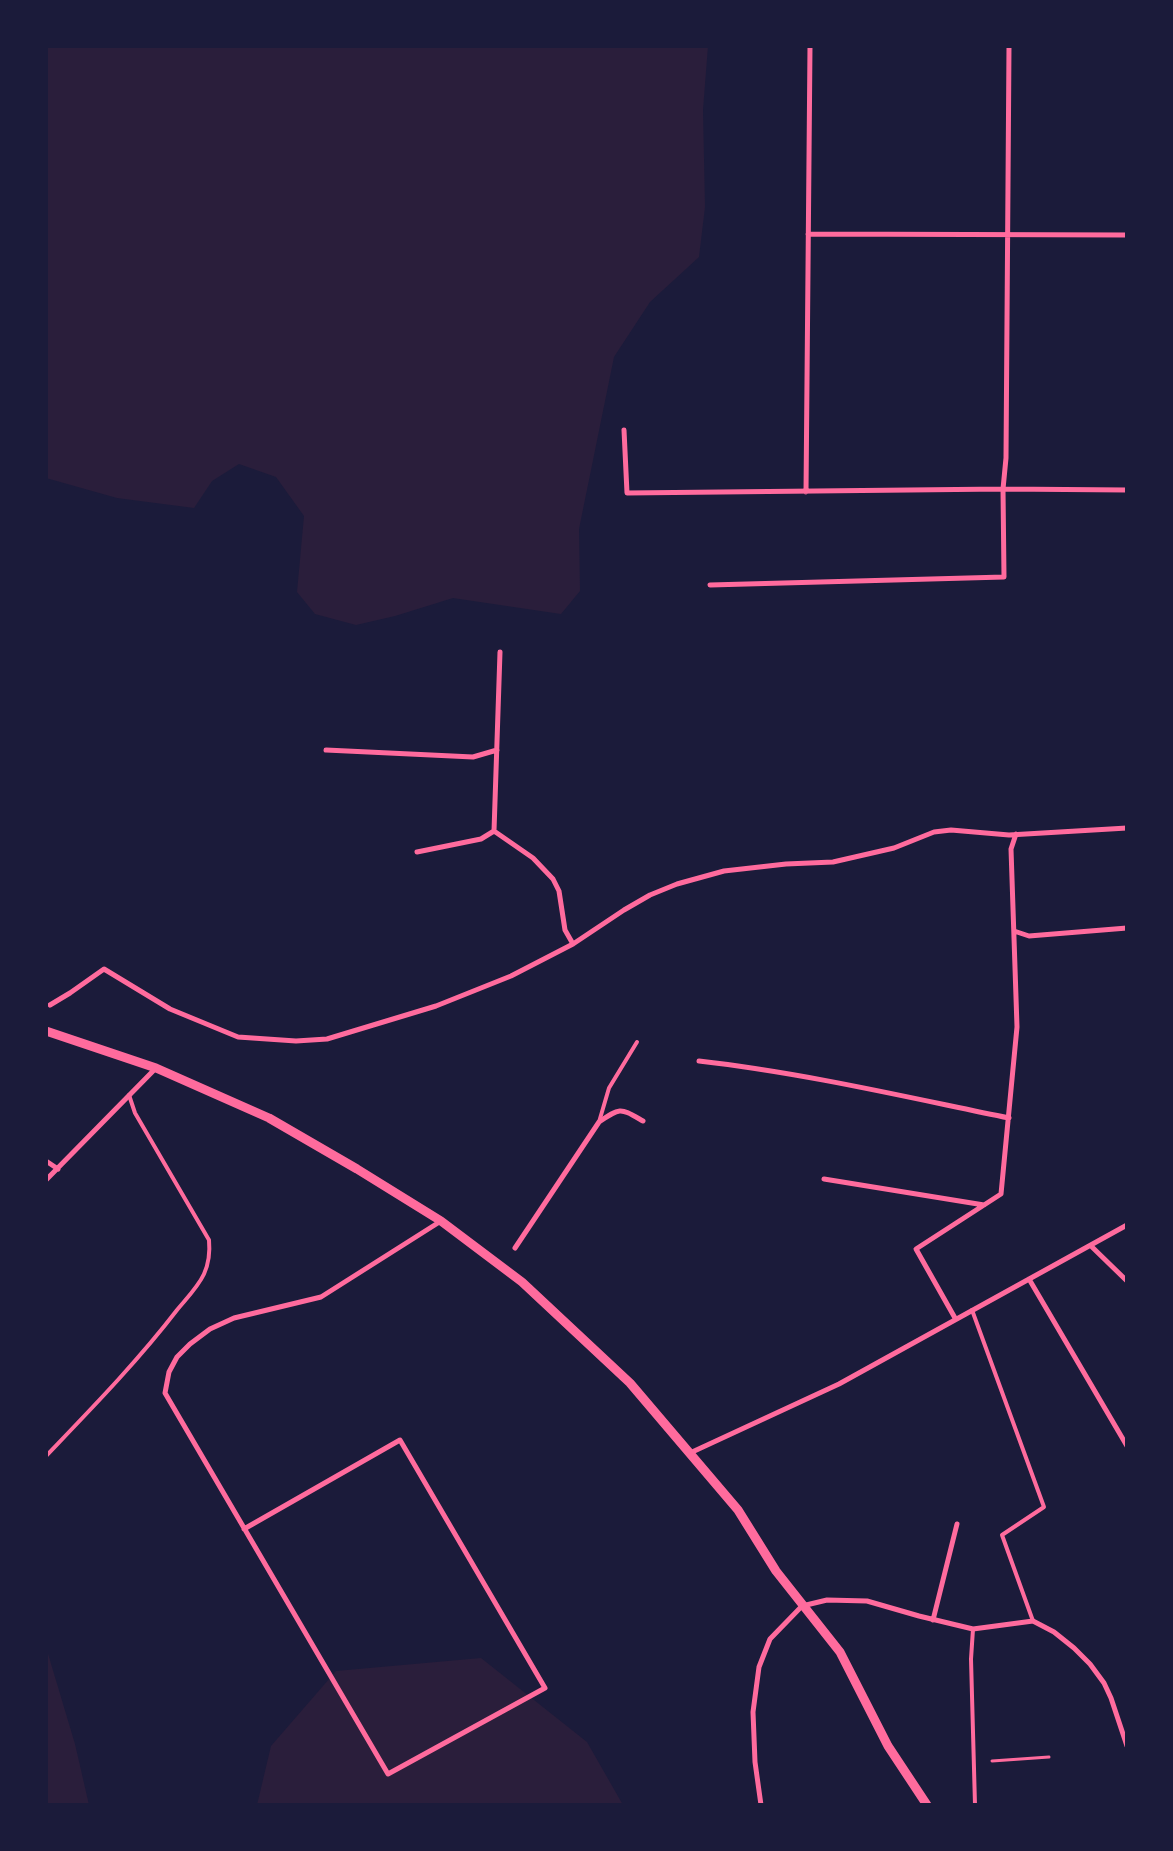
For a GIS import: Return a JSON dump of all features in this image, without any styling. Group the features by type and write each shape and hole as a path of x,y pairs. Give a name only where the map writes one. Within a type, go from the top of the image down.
{"street":[{"path":"806,492 810,46"},
{"path":"710,585 1004,577 1003,489 1006,458 1009,46"},
{"path":"808,234 1127,235"},
{"path":"624,430 627,493 1003,489 1127,490"},
{"path":"494,831 500,652"},
{"path":"326,750 473,757 497,750"},
{"path":"50,1005 104,969 170,1009 238,1037 296,1041 328,1039 436,1006 510,976 573,944 650,895 677,884 724,871 786,864 833,862 894,848 934,832 951,830 1016,834 1127,828"},
{"path":"417,852 481,839 494,831"},
{"path":"494,831 533,858 553,879 559,891 565,930 573,944"},
{"path":"956,1318 916,1249 1001,1194 1018,1027 1011,849 1016,834"},
{"path":"1014,931 1029,936 1127,928"},
{"path":"46,1031 156,1068 269,1118 441,1221 522,1282 630,1384 738,1510 776,1570 802,1606 840,1652 888,1746 927,1805"},
{"path":"699,1061 832,1081 1009,1118"},
{"path":"46,1180 156,1068"},
{"path":"514,1248 599,1122 616,1110 624,1110 643,1121"},
{"path":"46,1161 58,1169"},
{"path":"824,1179 984,1205"},
{"path":"244,1529 400,1440 545,1688 388,1774 244,1529 165,1393 169,1372 177,1357 190,1344 210,1329 234,1318 321,1298 441,1221"},
{"path":"690,1453 839,1384 1127,1225"},
{"path":"1091,1246 1127,1281"},
{"path":"1029,1279 1127,1446"},
{"path":"934,1620 957,1524"},
{"path":"761,1805 753,1712 759,1667 770,1639 802,1606 827,1600 866,1601 973,1629 1033,1621 1054,1632 1074,1648 1104,1683 1127,1746"}],"lane":[{"path":"599,1122 609,1088 637,1042"},
{"path":"46,1456 126,1372 163,1329 204,1274 208,1261 209,1240 135,1113 129,1095"},
{"path":"972,1310 1044,1507 1002,1535 1033,1621"},
{"path":"973,1629 975,1805"}],"path":[{"path":"974,1762 1050,1757"}],"shaded area":[{"path":"46,46 708,46 703,110 705,207 699,257 650,302 614,357 579,529 580,591 561,614 453,598 395,616 356,625 315,614 297,592 304,516 276,477 239,464 212,481 194,508 117,498 46,478"},
{"path":"46,1647 75,1744 89,1805 46,1805"},
{"path":"481,1658 587,1742 623,1805 257,1805 271,1746 336,1671"}]}
